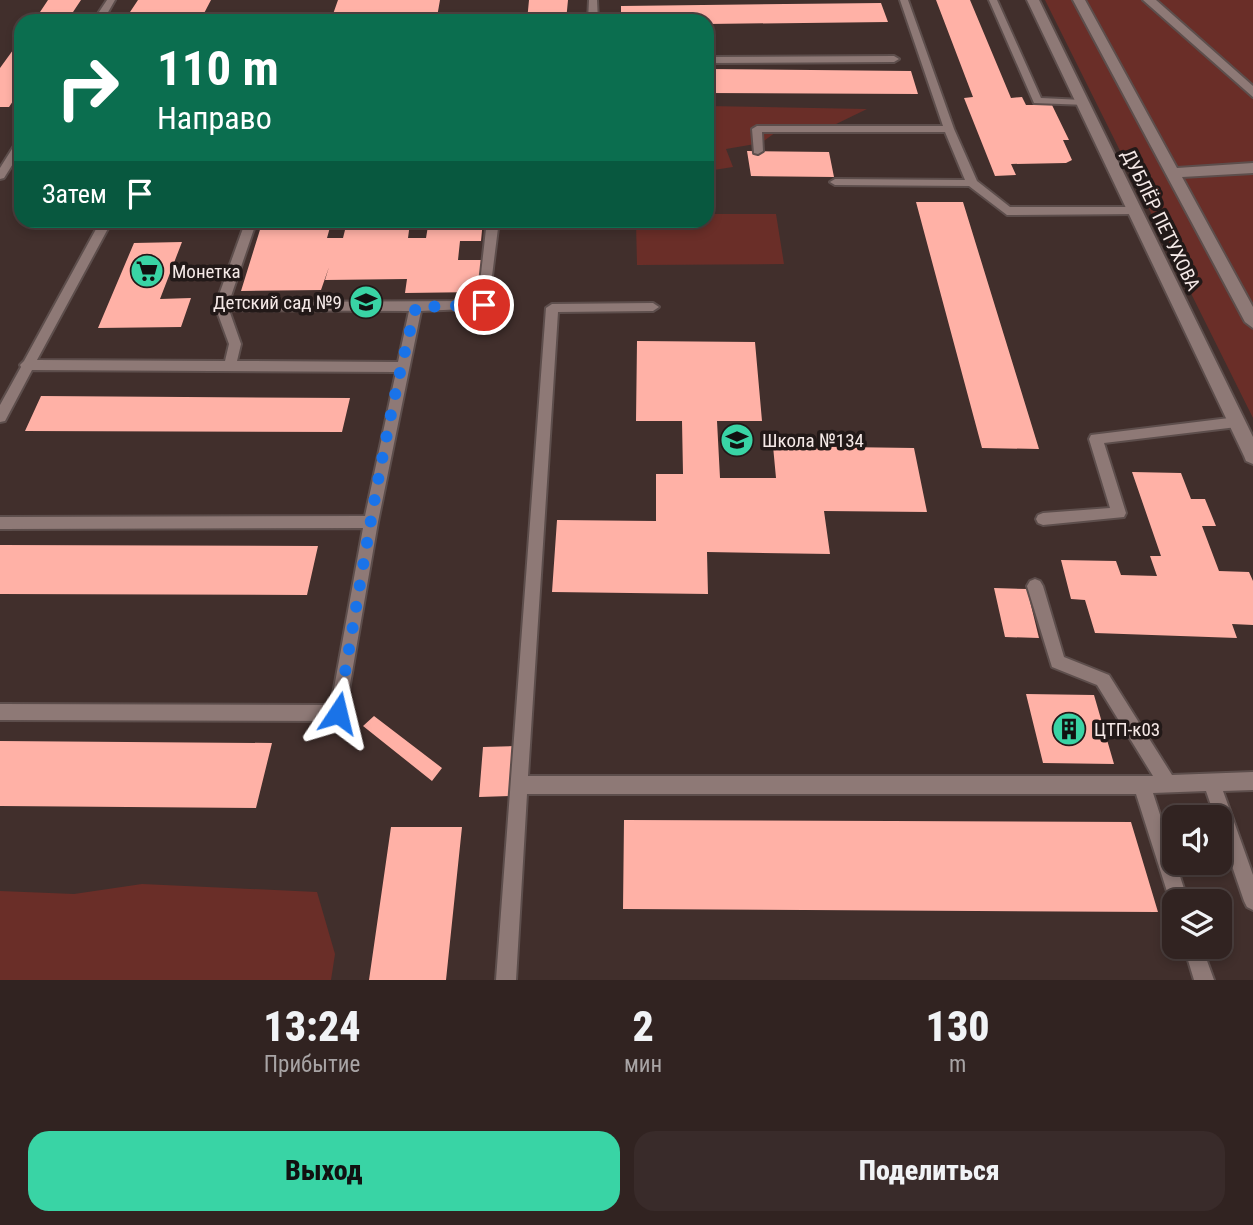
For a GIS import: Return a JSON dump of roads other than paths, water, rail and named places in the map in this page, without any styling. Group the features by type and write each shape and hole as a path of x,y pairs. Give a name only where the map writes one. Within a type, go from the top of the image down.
{"street":[{"name":"ДУБЛЁР ПЕТУХОВА","path":"1033,0 1253,456"},
{"path":"1079,0 1253,322"},
{"path":"1149,0 1253,93"},
{"path":"1172,173 1253,168"}],"lane":[{"path":"904,0 949,129 972,183 1007,211 1135,211"},
{"path":"993,0 1037,101 1083,103"},
{"path":"714,60 894,59"},
{"path":"758,151 757,129 949,129"},
{"path":"0,176 14,154"},
{"path":"835,182 972,183"},
{"path":"0,417 101,228"},
{"path":"230,366 235,344 220,306 249,228"},
{"path":"220,306 484,305 492,228"},
{"path":"0,712 338,713 371,522 416,307"},
{"path":"506,980 535,523 552,308 653,307"},
{"path":"26,365 402,367"},
{"path":"1043,519 1119,513 1096,439 1237,422"},
{"path":"0,523 371,522"},
{"path":"1035,586 1058,662 1103,680 1167,783"},
{"path":"520,785 1142,785 1253,781"},
{"path":"1212,783 1253,901"},
{"path":"1142,785 1175,889"},
{"path":"1197,959 1204,980"}],"place":[{"name":"Монетка","path":"147,271"},
{"name":"Детский сад №9","path":"366,302"},
{"name":"Школа №134","path":"737,440"},
{"name":"ЦТП-к03","path":"1069,729"}]}
